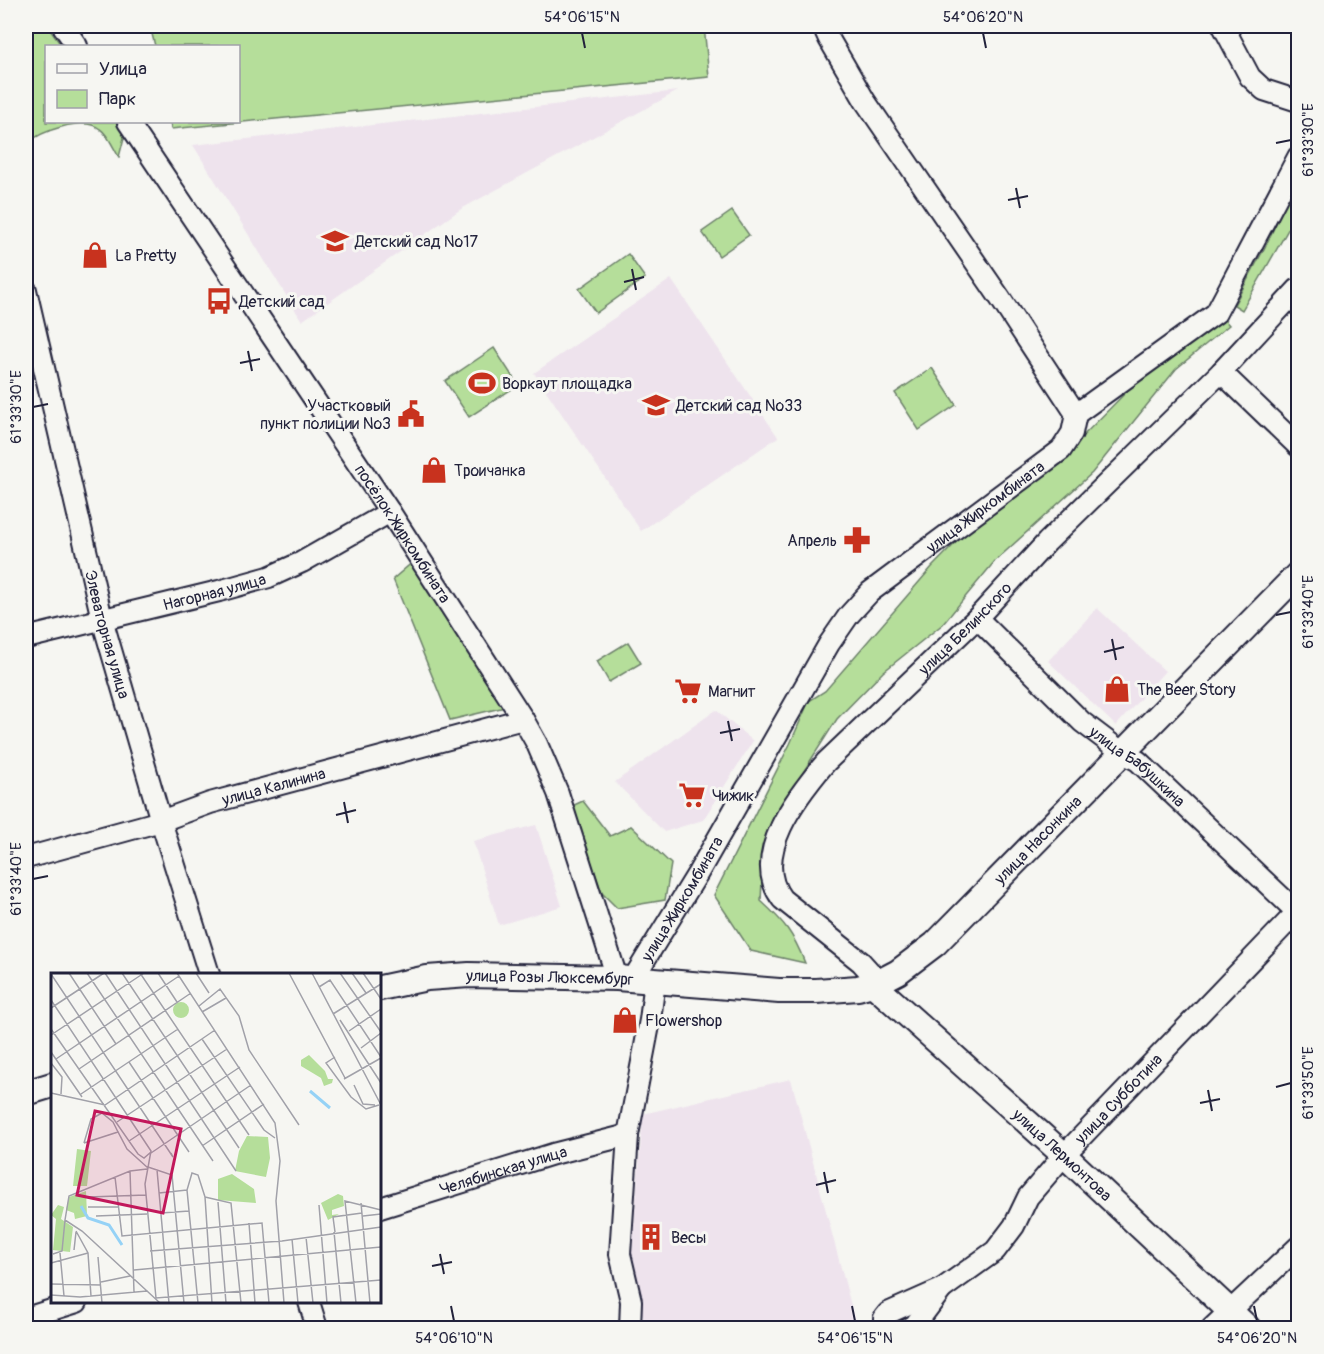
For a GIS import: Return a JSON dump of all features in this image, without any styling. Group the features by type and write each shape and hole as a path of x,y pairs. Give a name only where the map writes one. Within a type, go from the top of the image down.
{"street":[{"path":"63,26 76,45"},
{"path":"824,26 829,39 865,101 1000,298 1076,414 1216,313 1299,157"},
{"path":"1223,26 1250,77 1264,90 1299,101"},
{"name":"посёлок Жиркомбината","path":"129,123 390,512 523,719 537,744 635,979"},
{"name":"улица Белинского","path":"876,983 861,962 782,899 773,885 771,878 773,849 791,808 826,762 977,618 1047,542 1221,372 1299,289"},
{"name":"Элеваторная улица","path":"26,290 102,619 207,973"},
{"path":"1221,372 1299,446"},
{"name":"улица Жиркомбината","path":"635,979 829,644 849,615 870,592 1061,450 1072,433 1076,414"},
{"name":"Нагорная улица","path":"26,638 269,577 302,562 390,512"},
{"name":"улица Насонкина","path":"722,986 779,991 858,988 876,983 898,972 935,944 1299,574"},
{"name":"улица Бабушкина","path":"977,618 1082,722 1123,753 1138,761 1298,912"},
{"name":"улица Калинина","path":"26,858 161,821 210,803 523,719"},
{"name":"улица Субботина","path":"884,1329 884,1318 888,1313 942,1289 996,1251 1014,1226 1029,1197 1064,1155 1298,912"},
{"name":"улица Розы Люксембург","path":"381,988 427,978 469,975 635,979 722,986"},
{"path":"630,1329 631,1301 620,1254 628,1135 650,1020 635,979"},
{"name":"улица Лермонтова","path":"876,983 1064,1155 1248,1329"},
{"path":"26,1093 51,1085"},
{"name":"Челябинская улица","path":"381,1208 553,1155 628,1135"},
{"path":"1212,1329 1299,1247"},
{"name":"улица Субботина","path":"910,1329 915,1326 942,1289"},
{"path":"26,1318 74,1303"},
{"path":"309,1303 317,1329"}],"shaded area":[{"name":"Детский сад №17","path":"678,91 461,209 302,321 193,145"},
{"name":"Детский сад №33","path":"671,279 778,437 641,531 534,373"},
{"path":"1097,608 1165,671 1116,726 1048,661"},
{"path":"716,710 753,741 703,820 664,832 615,782"},
{"path":"536,825 562,906 499,925 473,841"},
{"path":"791,1079 857,1328 645,1328 631,1261 643,1114"}],"green space":[{"path":"26,26 47,26 61,45 45,45 45,123 118,123 125,134 119,157 103,131 93,125 62,127 42,134 26,144"},
{"path":"150,26 704,26 709,77 240,122 240,45 155,45"},
{"path":"170,123 233,123 171,129"},
{"path":"1298,177 1298,212 1242,310 1234,305"},
{"path":"732,211 749,235 719,256 702,232"},
{"path":"628,254 645,278 596,313 579,289"},
{"path":"1223,318 1229,325 1176,369 1092,473 995,561 943,624 883,672 837,719 791,791 763,860 761,901 788,929 805,963 751,951 714,895 790,744 809,701 825,691 932,567 987,511 1069,450 1137,381 1190,345"},
{"name":"Воркаут площадка","path":"494,348 518,385 469,417 445,381"},
{"path":"932,368 956,405 919,430 895,393"},
{"path":"414,561 505,707 450,720 393,579"},
{"path":"628,642 641,663 609,682 597,661"},
{"path":"583,801 610,836 631,826 671,864 665,900 617,908 602,893 572,806"}],"place":[{"name":"Детский сад №17","path":"335,241"},
{"name":"La Pretty","path":"95,255"},
{"name":"Детский сад","path":"219,301"},
{"name":"Воркаут площадка","path":"482,383"},
{"name":"Детский сад №33","path":"656,405"},
{"name":"Участковый пункт полиции №3","path":"411,414"},
{"name":"Троичанка","path":"434,470"},
{"name":"Апрель","path":"857,540"},
{"name":"The Beer Story","path":"1117,689"},
{"name":"Магнит","path":"688,691"},
{"name":"Чижик","path":"692,795"},
{"name":"Flowershop","path":"625,1020"},
{"name":"Весы","path":"651,1237"}]}
